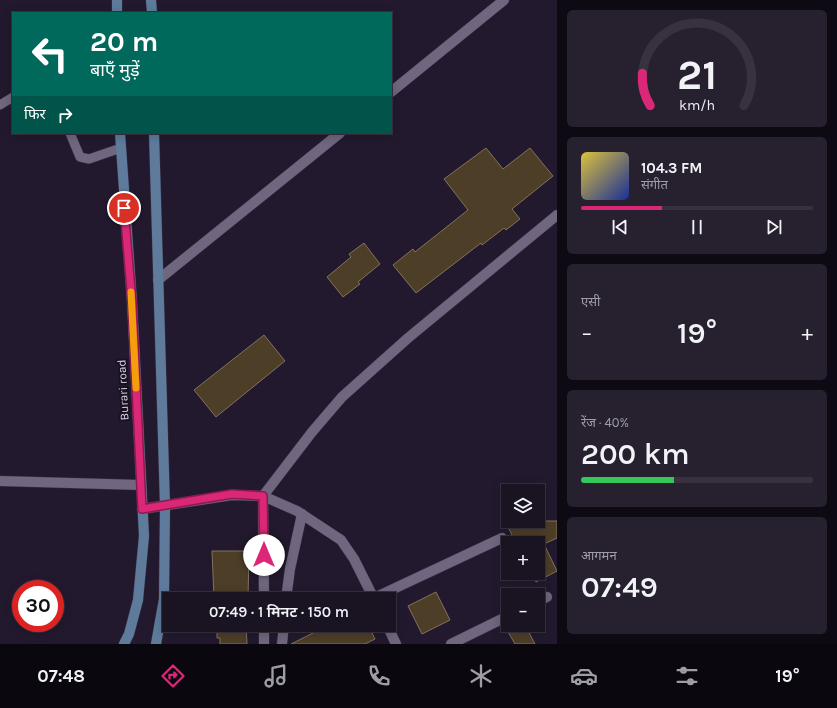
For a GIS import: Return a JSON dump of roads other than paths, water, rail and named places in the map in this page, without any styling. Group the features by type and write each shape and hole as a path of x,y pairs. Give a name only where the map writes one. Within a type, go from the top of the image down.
{"main road":[{"path":"117,0 117,12"},
{"path":"151,0 152,12"},
{"name":"Burari road","path":"120,134 132,302 144,536 138,600 129,634 124,644"},
{"path":"154,134 165,506 164,600 156,644"}],"street":[{"path":"392,91 504,0"},
{"path":"158,280 339,134"},
{"path":"264,592 263,496 312,432 342,397 408,338 557,215"},
{"path":"0,481 141,485"},
{"path":"142,509 232,494 263,496 300,512 341,540 354,559 370,592"},
{"path":"287,592 300,512"},
{"path":"389,592 501,538"},
{"path":"451,644 501,619"},
{"path":"264,632 264,644"},
{"path":"282,644 283,632"},
{"path":"390,632 396,644"}],"lane":[{"path":"0,105 12,98"},
{"path":"70,134 80,157 89,160 121,148"}]}
